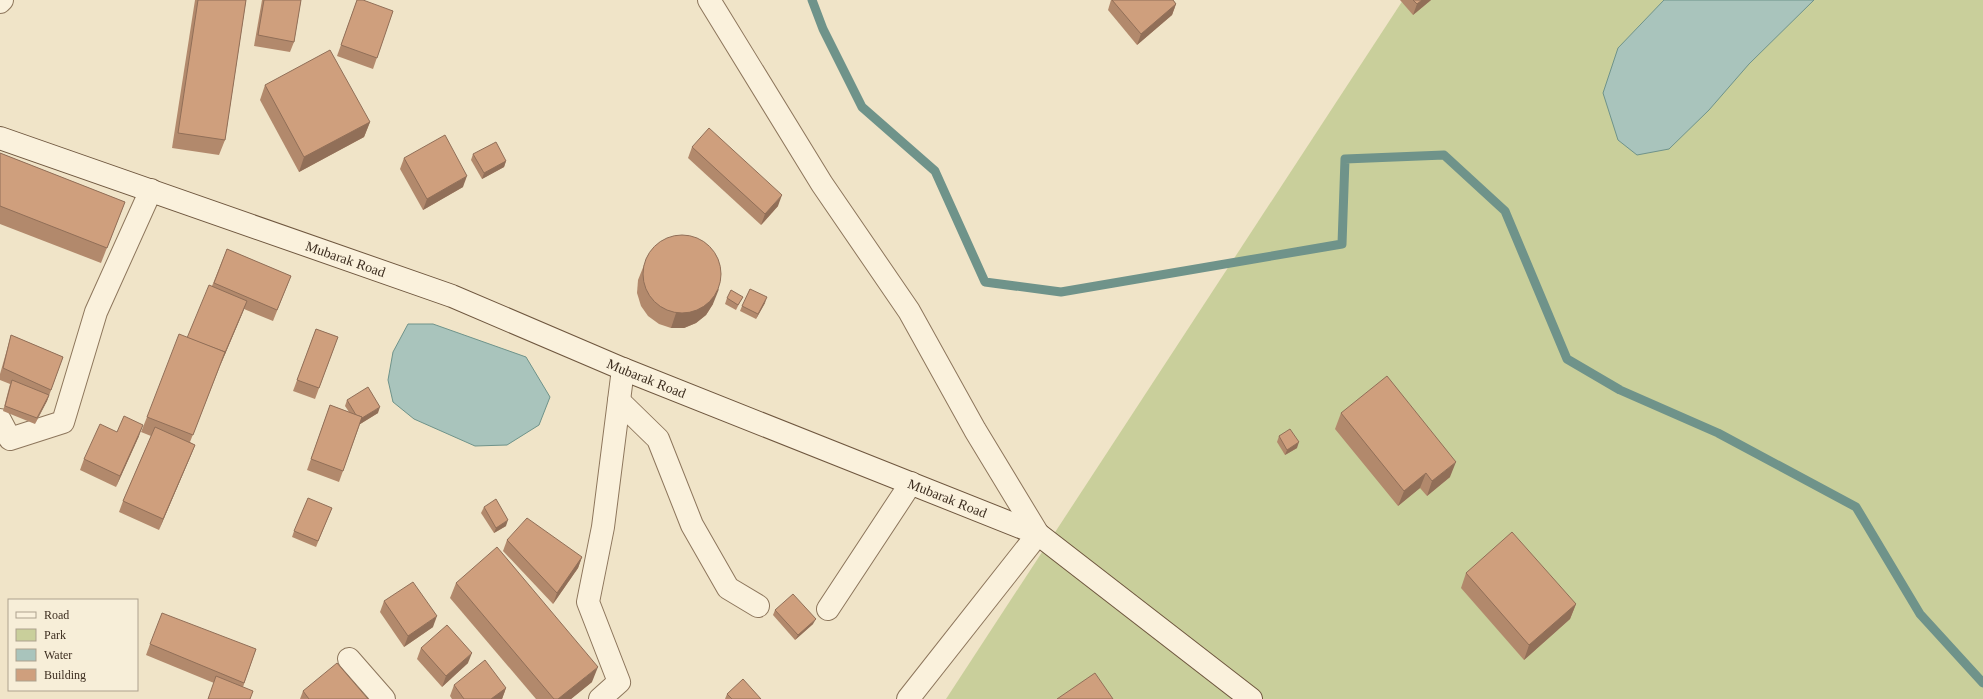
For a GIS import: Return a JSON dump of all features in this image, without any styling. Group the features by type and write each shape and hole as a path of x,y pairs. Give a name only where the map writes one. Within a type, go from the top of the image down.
{"street":[{"path":"709,0 822,184 909,311 975,430 1038,534 908,699"},
{"name":"Mubarak Road","path":"0,138 452,296 623,369 1038,534 1251,699"},
{"path":"0,420 10,439 63,422 96,312 151,190"},
{"path":"600,699 619,682 588,602 603,527 623,369"},
{"path":"619,401 658,439 692,525 728,588 758,606"},
{"path":"828,609 911,483"},
{"path":"349,659 384,699"}],"green space":[{"path":"1403,0 1983,0 1983,699 946,699"}],"water":[{"path":"1664,0 1814,0 1749,64 1709,110 1669,149 1637,155 1618,140 1603,93 1618,48"},
{"path":"408,324 433,324 526,357 550,397 539,425 507,445 475,446 414,419 393,402 388,380 393,352"}],"building":[{"path":"198,0 246,0 225,140 178,133"},
{"path":"264,0 301,0 294,42 258,35"},
{"path":"357,0 363,0 393,11 377,58 341,45"},
{"path":"1112,0 1173,0 1176,4 1141,34"},
{"path":"1413,0 1422,0 1417,4"},
{"path":"330,50 370,122 304,157 265,85"},
{"path":"709,128 782,195 765,214 692,147"},
{"path":"445,135 467,176 427,199 404,158"},
{"path":"496,142 506,161 484,173 473,154"},
{"path":"0,153 125,202 107,248 0,206"},
{"path":"682,235 697,238 710,246 718,259 721,274 718,289 710,302 697,310 682,313 667,310 654,302 646,289 643,274 646,259 654,246 667,238"},
{"path":"227,249 291,276 277,310 214,283"},
{"path":"209,285 247,301 224,355 225,352 187,338"},
{"path":"750,289 767,297 758,314 742,306"},
{"path":"731,290 743,297 738,305 727,298"},
{"path":"316,329 338,337 319,388 297,380"},
{"path":"179,334 225,352 193,435 147,417"},
{"path":"11,335 63,357 51,390 3,368"},
{"path":"1387,376 1456,462 1432,481 1426,473 1404,491 1341,413"},
{"path":"12,380 49,395 37,418 5,406"},
{"path":"368,387 380,407 362,418 356,415 347,400"},
{"path":"330,405 362,417 343,471 311,459"},
{"path":"124,416 143,425 120,476 84,459 100,424 117,432"},
{"path":"155,427 195,445 163,519 123,501"},
{"path":"1290,429 1299,442 1287,450 1279,436"},
{"path":"308,498 332,508 318,541 294,531"},
{"path":"496,499 508,520 496,528 484,507"},
{"path":"527,518 582,557 557,593 507,540"},
{"path":"1512,532 1576,604 1529,645 1466,573"},
{"path":"497,547 598,667 558,699 554,699 456,583"},
{"path":"413,582 437,616 408,636 384,601"},
{"path":"793,594 816,619 798,635 775,610"},
{"path":"162,613 256,649 244,683 150,644"},
{"path":"447,625 472,653 446,676 421,648"},
{"path":"485,660 506,688 491,699 464,699 454,685"},
{"path":"337,663 368,699 309,699 303,691"},
{"path":"1095,673 1113,699 1057,699"},
{"path":"216,676 253,691 250,699 208,699"},
{"path":"743,679 761,699 732,699 727,694"}],"waterway":[{"path":"812,0 823,29 862,107 935,171 985,282 1061,292 1342,244 1345,159 1444,155 1505,211 1567,359 1620,390 1718,433 1856,507 1920,614 1983,683"}]}
